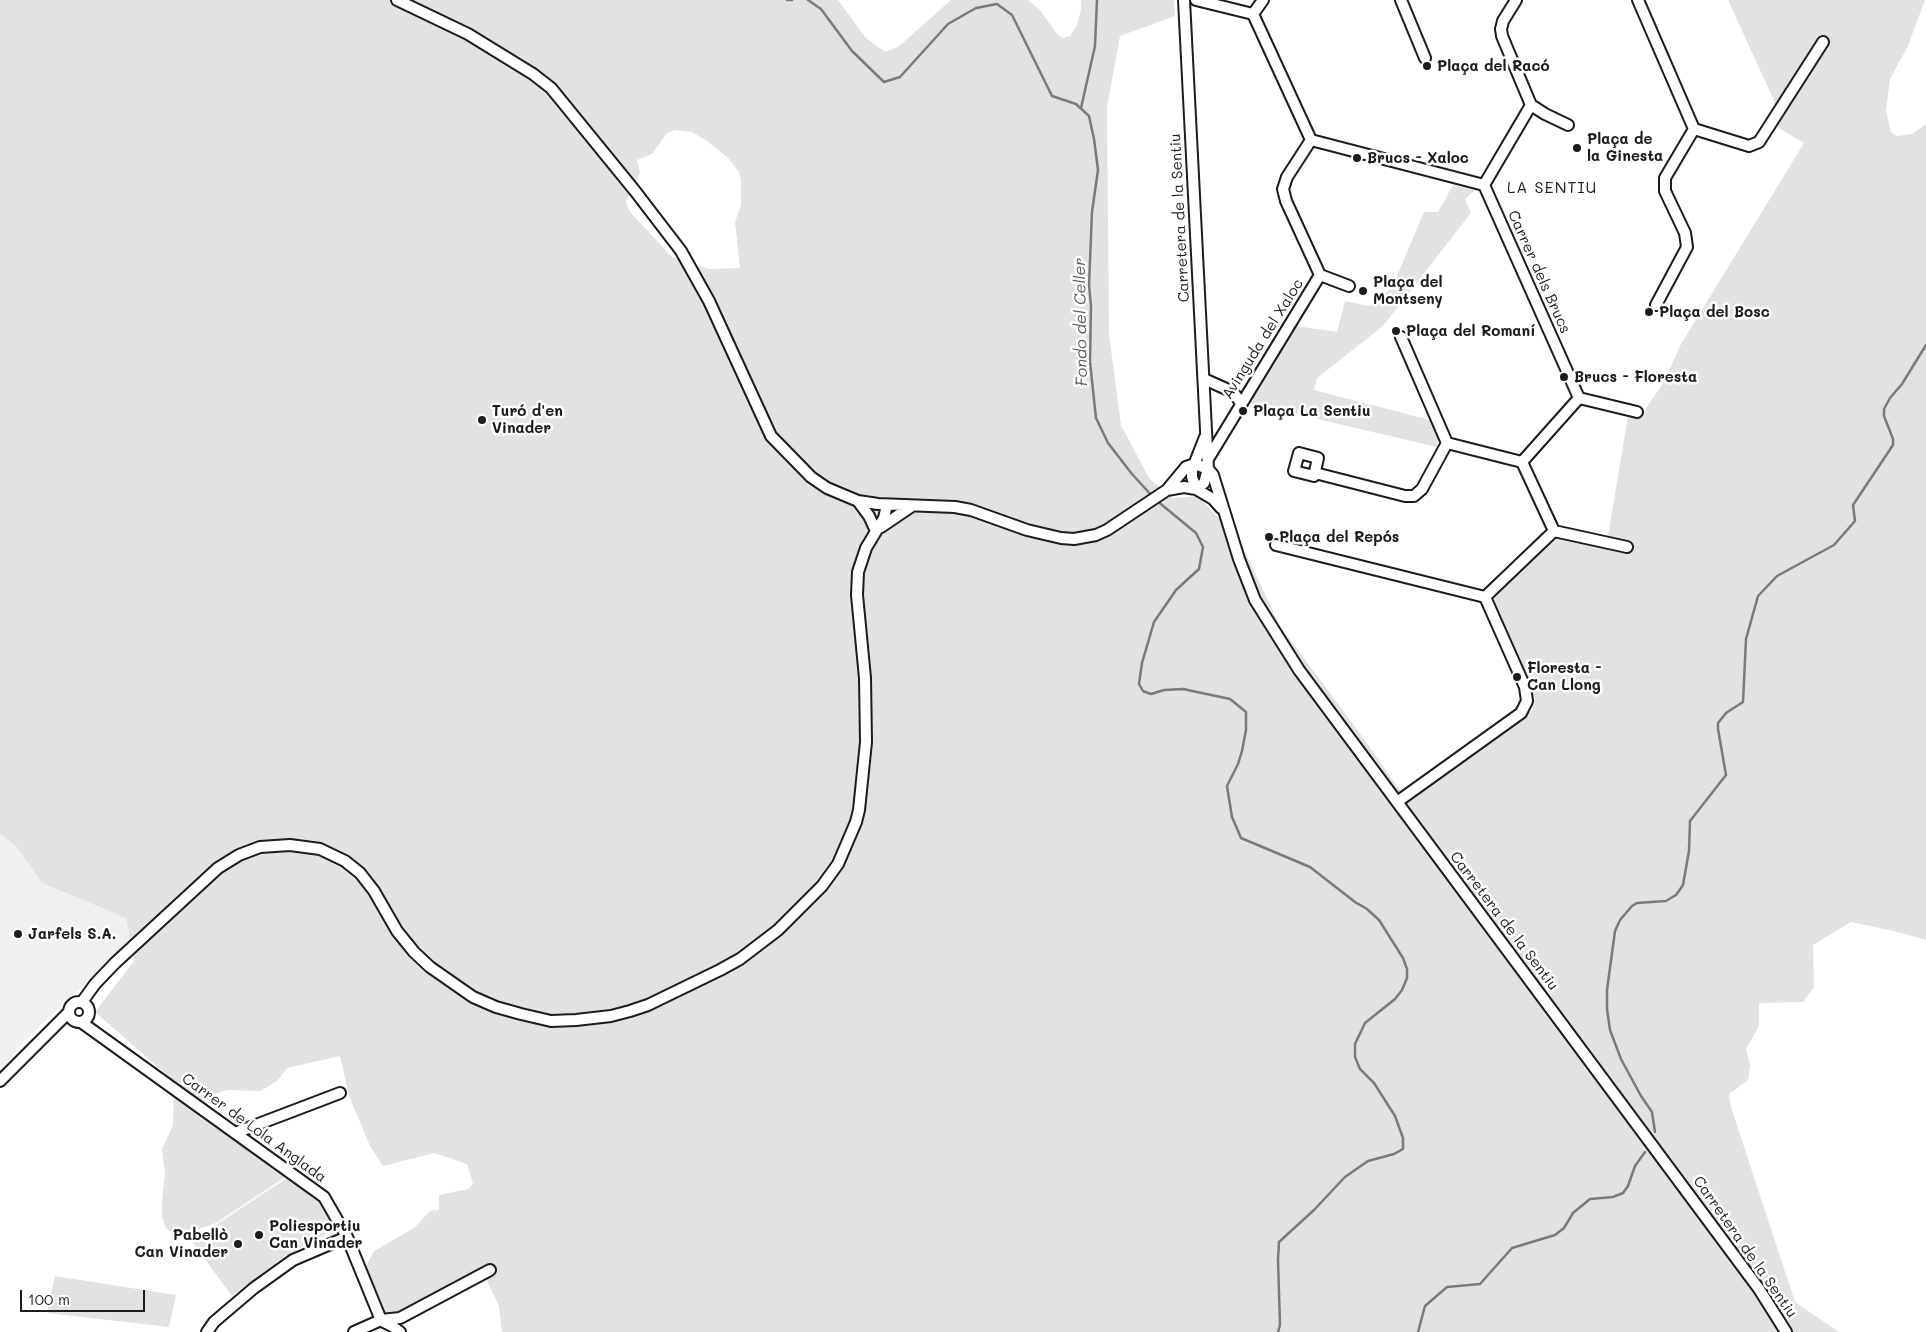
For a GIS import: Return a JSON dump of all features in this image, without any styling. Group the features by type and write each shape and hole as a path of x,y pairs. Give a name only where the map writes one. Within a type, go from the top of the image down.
{"street":[{"path":"398,0 468,34 533,74 551,88 635,190 681,251 709,301 771,436 811,477 827,488 858,501 912,506 955,507 971,510 1027,530 1074,539 1102,532 1140,508 1164,492 1186,468 1194,464 1210,467"},
{"name":"Carretera de la Sentiu","path":"1184,0 1206,434"},
{"path":"1196,0 1253,14"},
{"path":"1253,14 1263,0"},
{"path":"1401,0 1426,58"},
{"path":"1516,0 1503,21 1502,36 1532,105 1545,114 1568,125"},
{"path":"1638,0 1694,129 1749,146 1759,142 1823,42"},
{"path":"1253,14 1311,140 1484,185 1532,105"},
{"path":"1656,305 1687,247 1685,234 1664,191 1665,178 1694,129"},
{"name":"Avinguda del Xaloc","path":"1210,467 1217,445 1320,275 1286,201 1283,189 1287,177 1311,140"},
{"name":"Carrer dels Brucs","path":"1484,185 1579,398"},
{"path":"1320,275 1349,286"},
{"path":"1401,337 1447,443"},
{"path":"1204,379 1233,392 1242,403"},
{"path":"1233,392 1252,386"},
{"path":"1522,462 1579,398 1637,412"},
{"path":"1196,489 1192,477 1194,464 1206,434"},
{"path":"1196,489 1204,483 1210,467 1206,434"},
{"path":"1447,443 1522,462"},
{"path":"1315,473 1405,496 1414,496 1422,489 1447,443"},
{"path":"1522,462 1554,532"},
{"name":"Carretera de la Sentiu","path":"1210,467 1238,559 1255,600 1299,670 1759,1288 1786,1332"},
{"path":"1164,492 1184,488 1196,489 1213,499 1224,514"},
{"path":"858,501 869,516 876,531"},
{"path":"0,1081 68,1013 72,1004 82,1002 95,984 115,963 218,868 239,855 260,848 290,845 320,849 345,861 360,873 374,891 398,931 414,952 430,967 473,997 496,1007 521,1014 551,1020 576,1020 611,1016 648,1005 727,966 778,930 817,892 838,864 856,822 866,742 865,678 856,595 860,560 884,518 882,504"},
{"path":"876,531 912,506"},
{"path":"1554,532 1627,548"},
{"path":"1485,597 1554,532"},
{"path":"1276,545 1485,597"},
{"path":"1397,802 1521,713 1527,702 1525,687 1485,597"},
{"path":"68,1013 72,1019 81,1022 89,1012 87,1006 82,1002"},
{"name":"Carrer de Lola Anglada","path":"81,1022 324,1197 347,1237 381,1320"},
{"path":"235,1133 340,1093"},
{"path":"208,1332 214,1322 254,1288 293,1260 347,1237"},
{"path":"354,1332 381,1320 400,1318 490,1270"},
{"path":"381,1320 400,1332"}],"shaded area":[{"path":"0,0 838,0 866,38 885,52 898,47 951,0 1028,0 1039,9 1058,35 1063,38 1070,36 1077,25 1081,10 1081,0 1174,0 1175,16 1120,36 1107,107 1109,334 1121,425 1149,478 1172,498 1198,496 1240,541 1280,626 1407,800 1533,710 1492,596 1552,537 1606,548 1628,416 1640,417 1664,382 1681,344 1804,143 1777,127 1782,118 1728,0 1925,0 1908,46 1890,79 1886,111 1891,132 1897,136 1912,134 1926,124 1926,940 1851,922 1813,945 1814,987 1803,1002 1759,1003 1759,1026 1746,1049 1750,1065 1748,1080 1729,1094 1731,1107 1795,1302 1839,1332 502,1332 499,1306 487,1281 490,1264 412,1308 384,1316 362,1274 374,1251 414,1228 430,1211 439,1210 439,1195 468,1189 473,1184 467,1164 434,1153 383,1166 370,1146 349,1096 340,1056 287,1068 278,1080 261,1091 228,1090 208,1096 203,1103 239,1139 287,1176 216,1223 182,1235 174,1235 166,1228 162,1217 165,1174 162,1149 173,1125 174,1081 95,1012 134,961 126,918 42,883 16,846 0,834","holes":["675,130 692,132 728,158 739,172 741,180 741,205 735,222 740,268 709,269 672,257 630,212 626,202 640,173 637,160 652,154 667,133"]},
{"path":"1453,185 1475,190 1465,199 1471,213 1383,326 1317,378 1314,390 1430,420 1438,437 1437,447 1249,403 1296,326 1337,332 1345,301 1369,306 1388,291 1394,283 1424,212 1438,212"},
{"path":"0,834 16,846 42,883 126,917 130,941 23,1042 0,1072"},
{"name":"Poliesportiu Can Vinader","path":"287,1178 320,1200 334,1230 285,1256 232,1296 189,1238 202,1230 205,1232"},
{"path":"55,1276 176,1295 169,1327 47,1313"}],"waterway":[{"path":"787,0 792,0"},
{"name":"Fondo del Celler","path":"808,0 821,9 852,51 884,82 900,77 948,24 976,8 997,4 1012,15 1052,96 1076,104 1089,116 1098,170 1092,212 1089,285 1091,306 1090,362 1096,418 1108,443 1152,496"},
{"name":"Fondo del Celler","path":"1081,108 1095,46 1097,0"},
{"path":"1655,1132 1652,1112 1621,1059 1610,1030 1607,990 1615,931 1620,920 1632,906 1637,903 1666,901 1676,895 1683,885 1689,851 1690,821 1726,775 1718,723 1726,713 1743,702 1746,639 1758,596 1777,576 1834,545 1855,521 1853,505 1893,445 1893,439 1884,416 1884,409 1926,345"},
{"path":"1156,500 1196,533 1203,547 1199,569 1176,590 1154,622 1142,663 1139,684 1143,691 1151,694 1164,690 1183,689 1230,699 1246,712 1246,730 1242,751 1227,786 1232,817 1241,838 1310,867 1367,909 1379,920 1403,958 1407,969 1407,978 1402,990 1395,999 1365,1023 1355,1044 1355,1057 1360,1069 1374,1083 1395,1116 1403,1138 1403,1149 1394,1154 1368,1161 1345,1177 1314,1210 1279,1242 1280,1325 1278,1332"},
{"path":"1418,1332 1425,1306 1447,1287 1480,1284 1512,1248 1555,1235 1564,1228 1573,1213 1590,1199 1613,1197 1623,1193 1628,1186 1635,1166 1645,1152"}],"place":[{"name":"Plaça del Racó","path":"1427,66"},
{"name":"Plaça de la Ginesta","path":"1577,148"},
{"name":"Brucs - Xaloc","path":"1357,158"},
{"name":"Plaça del Montseny","path":"1363,291"},
{"name":"Plaça del Bosc","path":"1649,312"},
{"name":"Plaça del Romaní","path":"1396,331"},
{"name":"Brucs - Floresta","path":"1564,377"},
{"name":"Plaça La Sentiu","path":"1243,411"},
{"name":"Turó d'en Vinader","path":"482,420"},
{"name":"Plaça del Repós","path":"1269,537"},
{"name":"Floresta - Can Llong","path":"1517,677"},
{"name":"Jarfels S.A.","path":"18,934"},
{"name":"Poliesportiu Can Vinader","path":"259,1235"},
{"name":"Pabellò Can Vinader","path":"238,1244"}],"district":[{"name":"LA SENTIU","path":"1552,188"}]}
